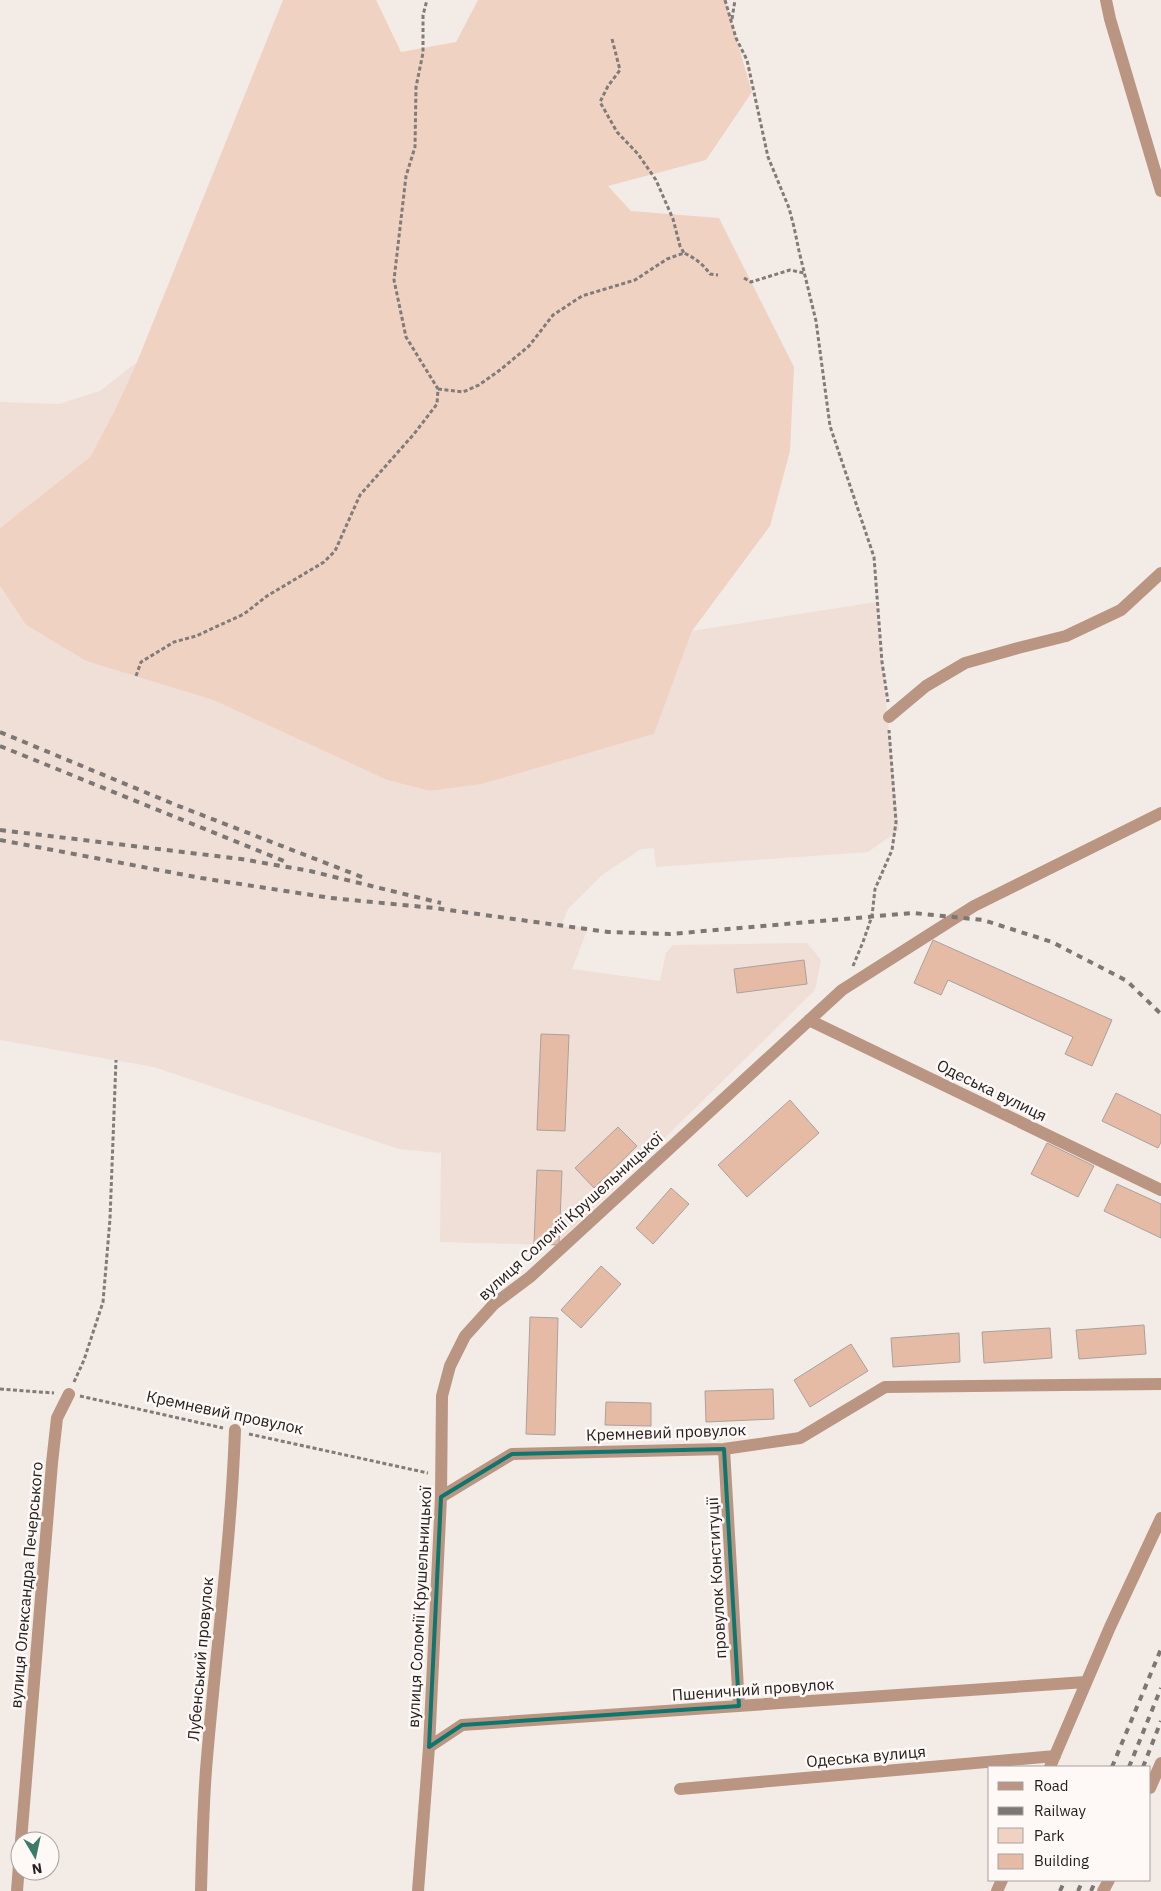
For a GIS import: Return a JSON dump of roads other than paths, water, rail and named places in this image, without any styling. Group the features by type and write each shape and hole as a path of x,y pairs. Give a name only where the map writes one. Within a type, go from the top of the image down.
{"street":[{"path":"1106,0 1161,191"},
{"path":"889,717 926,686 965,663 1066,636 1121,610 1161,573"},
{"name":"вулиця Соломії Крушельницької","path":"418,1891 429,1747 441,1497 442,1396 450,1366 465,1336 494,1304 530,1277 842,990 974,906 1161,813"},
{"name":"Одеська вулиця","path":"809,1020 1161,1190"},
{"name":"Кремневий провулок","path":"441,1497 512,1454 724,1449 800,1438 885,1387 1161,1384"},
{"name":"вулиця Олександра Печерського","path":"22,1831 52,1463 57,1418 69,1394"},
{"name":"Лубенський провулок","path":"201,1891 206,1770 220,1630 235,1430"},
{"name":"провулок Конституції","path":"724,1449 739,1706"},
{"name":"Одеська вулиця","path":"680,1790 1052,1761 1161,1518"},
{"name":"Пшеничний провулок","path":"429,1747 462,1725 1086,1682"},
{"path":"1151,1786 1161,1763"}],"railway":[{"path":"0,732 176,805 367,879"},
{"path":"0,746 289,863"},
{"path":"0,830 241,859 310,871 441,903"},
{"path":"0,840 201,878 331,898 434,908 608,932 670,934 913,913 983,920 1052,942 1127,981 1161,1014"},
{"path":"1112,1766 1161,1649"},
{"path":"1129,1766 1161,1688"},
{"path":"1143,1766 1161,1721"},
{"path":"1060,1891 1065,1881"},
{"path":"1078,1891 1083,1881"},
{"path":"1091,1891 1096,1881"}]}
